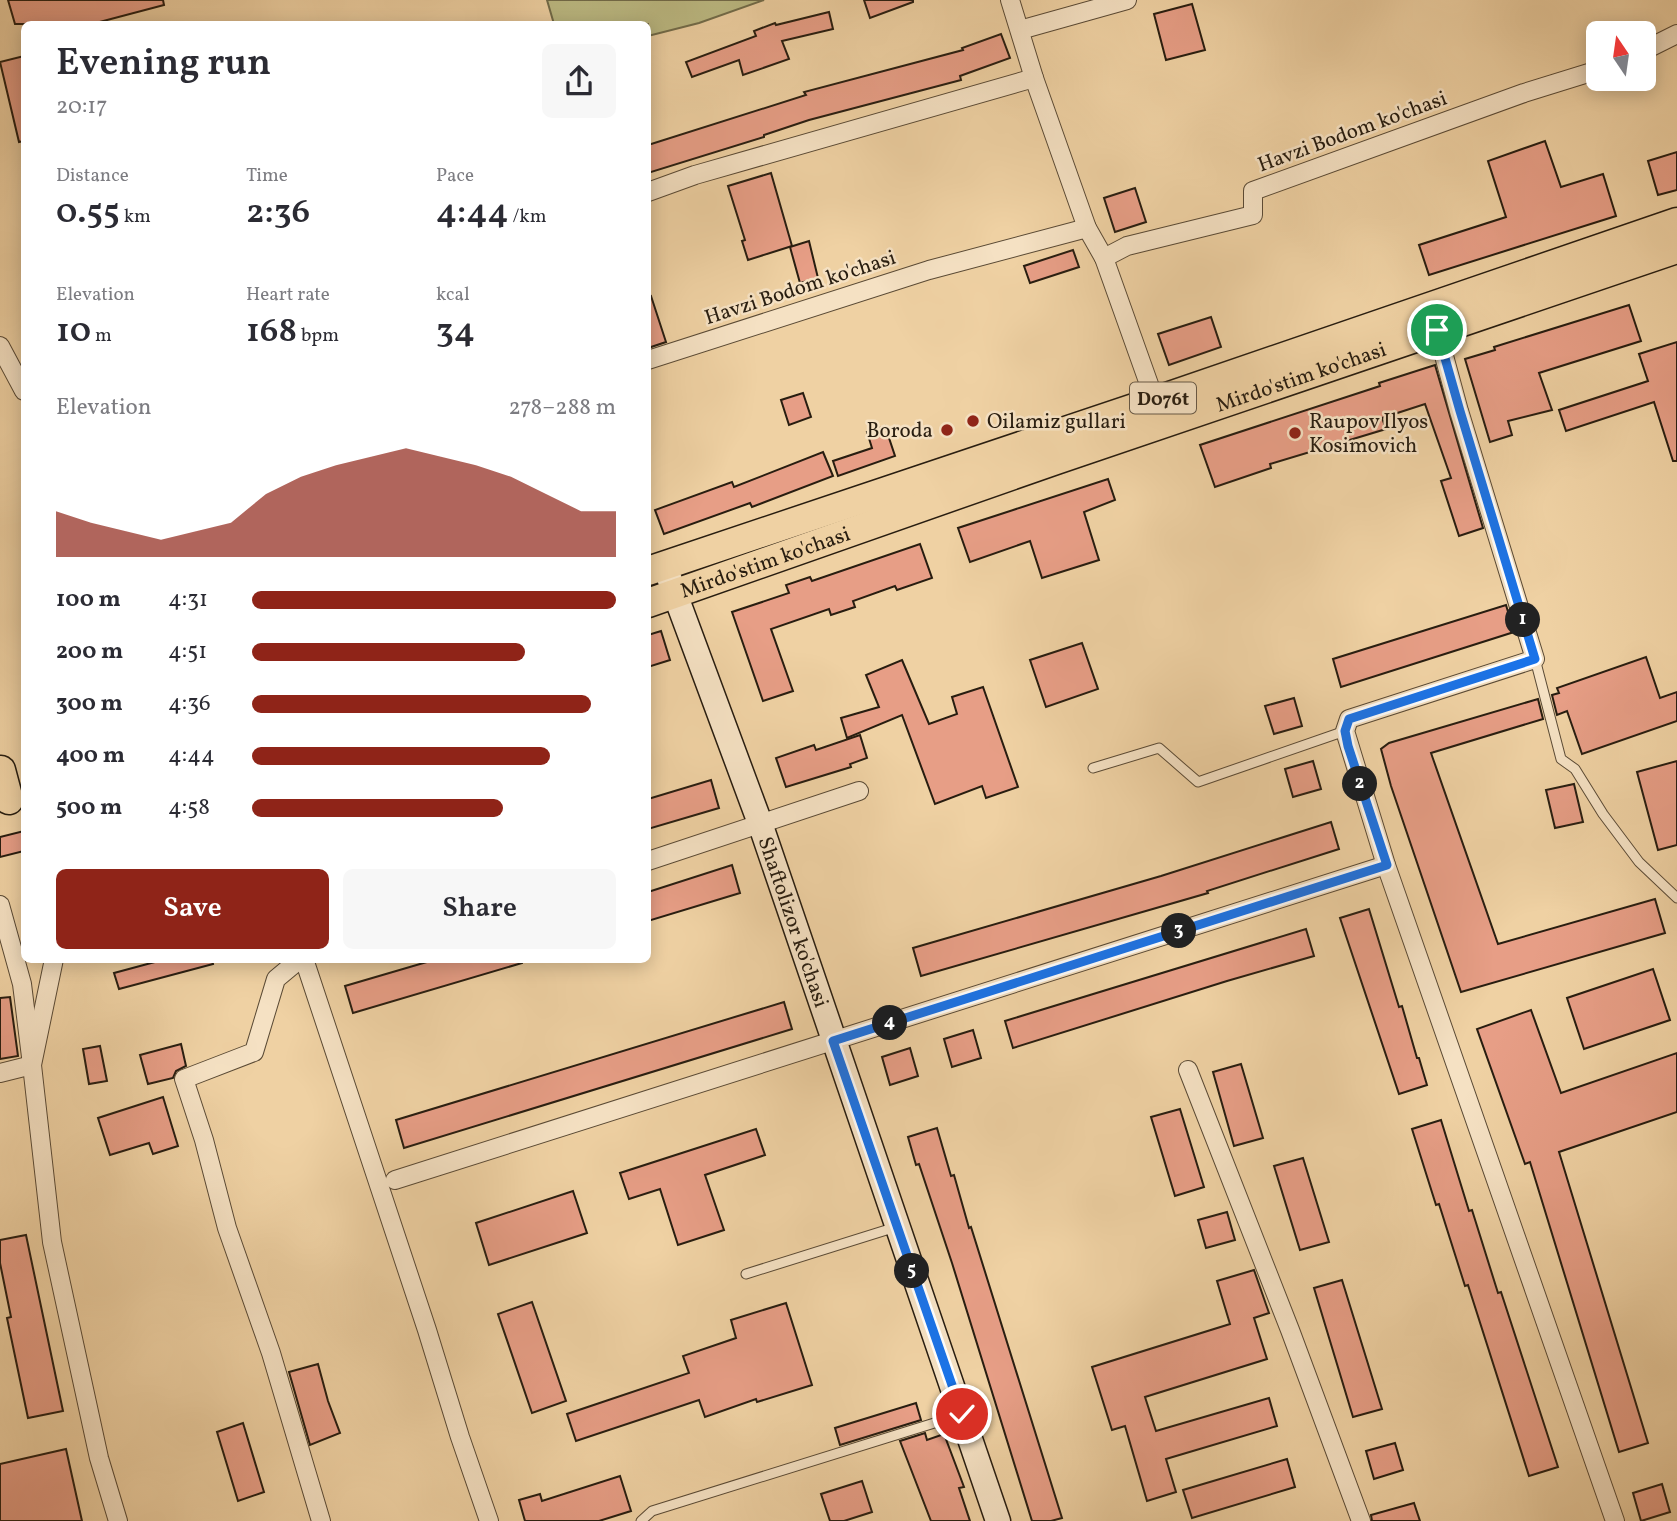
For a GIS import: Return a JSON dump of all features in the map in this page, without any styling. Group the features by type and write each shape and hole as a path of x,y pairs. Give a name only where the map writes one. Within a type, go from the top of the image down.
{"main road":[{"name":"Mirdo'stim ko'chasi","path":"656,568 1677,222"},
{"name":"Mirdo'stim ko'chasi","path":"651,602 1677,249"},
{"path":"11,800 0,768 21,764"}],"street":[{"path":"1010,0 1034,78 1087,228 1104,258 1155,401"},
{"path":"1020,30 1127,0"},
{"path":"1656,44 1677,34"},
{"name":"Havzi Bodom ko'chasi","path":"1104,258 1127,246 1253,215 1253,191 1524,93 1586,74"},
{"path":"651,191 1034,78"},
{"name":"Havzi Bodom ko'chasi","path":"651,359 929,270 1087,228"},
{"path":"1437,330 1535,659 1349,719 1345,731 1387,865 1615,1521"},
{"path":"0,346 21,385"},
{"name":"Shaftolizor ko'chasi","path":"656,568 675,593 760,823 998,1521"},
{"path":"651,860 859,791"},
{"path":"395,1180 1387,865"},
{"path":"0,905 22,984 51,1242 99,1458 118,1521"},
{"path":"32,1065 53,963"},
{"path":"297,963 276,979 254,1052 184,1079 204,1140 227,1228 271,1353 321,1521"},
{"path":"303,963 489,1521"},
{"path":"0,1073 32,1065"},
{"path":"1188,1070 1290,1330 1361,1521"}],"lane":[{"path":"1535,659 1561,759 1575,768 1603,814 1639,862 1677,898"},
{"path":"1093,768 1159,748 1198,782 1345,731"},
{"path":"746,1274 897,1227"},
{"path":"640,1521 652,1511 962,1414"}],"shaded area":[{"path":"547,0 764,0 699,23 651,35 651,21 553,21"}],"building":[{"path":"8,0 163,0 164,5 103,21 21,21 21,24 15,24"},
{"path":"864,0 913,0 913,2 870,18"},
{"path":"1192,4 1205,50 1166,60 1154,14"},
{"path":"829,12 833,29 782,41 789,59 743,75 739,60 692,77 686,62 756,36 754,31 775,23 776,25"},
{"path":"1001,34 1010,58 960,76 961,80 809,120 651,172 651,144 806,95 804,92 963,50 962,48"},
{"path":"21,57 21,142 19,142 0,62"},
{"path":"1545,141 1561,187 1603,174 1616,216 1429,275 1419,245 1506,217 1488,161"},
{"path":"1677,152 1677,190 1658,195 1648,161"},
{"path":"771,173 792,246 748,260 742,241 745,240 728,186"},
{"path":"1135,188 1146,222 1115,232 1104,198"},
{"path":"809,241 818,278 800,283 790,247"},
{"path":"1073,250 1079,267 1030,283 1024,266"},
{"path":"651,296 666,342 651,347"},
{"path":"1629,305 1641,341 1539,373 1552,410 1508,421 1512,435 1490,442 1465,359 1495,350 1494,347"},
{"path":"1211,317 1221,347 1169,365 1158,334"},
{"path":"1677,342 1677,461 1673,461 1654,402 1566,431 1559,410 1648,381 1639,354"},
{"path":"1435,365 1483,528 1459,536 1441,481 1451,478 1425,404 1382,418 1386,429 1270,464 1271,468 1215,487 1200,445 1380,386 1379,383"},
{"path":"803,393 811,417 789,425 781,400"},
{"path":"885,426 895,456 838,476 833,461 872,448 867,432"},
{"path":"823,452 833,476 752,507 750,503 664,534 655,510 732,482 734,487"},
{"path":"1108,479 1115,500 1084,512 1099,560 1042,578 1030,541 970,562 958,528"},
{"path":"920,544 932,578 897,590 895,586 853,601 855,607 831,615 829,609 771,629 793,691 763,701 732,612 789,593 786,585 810,577 812,581"},
{"path":"1506,605 1514,632 1341,687 1333,659"},
{"path":"661,631 670,660 651,666 651,634"},
{"path":"1082,643 1098,689 1046,707 1030,660"},
{"path":"1646,657 1660,698 1677,692 1677,721 1582,754 1567,711 1557,715 1552,695 1559,693 1557,688"},
{"path":"902,660 929,724 957,714 952,697 983,687 1018,787 986,798 982,786 935,804 902,715 847,738 841,718 879,707 866,675"},
{"path":"1294,698 1302,726 1274,734 1265,706"},
{"path":"1538,699 1543,719 1431,753 1498,944 1655,899 1665,933 1461,992 1381,749 1389,743"},
{"path":"860,735 867,758 850,764 851,767 786,787 776,758 814,745 816,750"},
{"path":"1313,761 1321,789 1293,797 1285,769"},
{"path":"1677,761 1677,845 1658,850 1637,772"},
{"path":"711,780 719,808 651,828 651,798"},
{"path":"1574,784 1583,822 1555,828 1546,790"},
{"path":"1331,822 1339,849 1207,891 1208,893 921,976 913,948 1161,876"},
{"path":"21,832 21,852 0,857 0,837"},
{"path":"732,865 740,893 651,920 651,891"},
{"path":"1369,909 1399,1007 1402,1006 1427,1085 1399,1094 1340,918"},
{"path":"1306,929 1314,956 1013,1048 1005,1021"},
{"path":"151,963 213,964 119,989 114,973"},
{"path":"423,963 522,963 353,1013 345,986"},
{"path":"1653,969 1670,1020 1584,1049 1567,998"},
{"path":"10,997 18,1056 0,1059 0,998"},
{"path":"784,1002 792,1029 404,1148 396,1120"},
{"path":"1531,1010 1561,1093 1677,1053 1677,1112 1559,1152 1648,1443 1619,1452 1530,1162 1525,1164 1477,1029"},
{"path":"973,1030 981,1058 952,1067 944,1039"},
{"path":"181,1044 186,1066 176,1071 173,1078 148,1084 140,1055"},
{"path":"100,1046 107,1081 89,1084 83,1049"},
{"path":"910,1048 918,1076 890,1085 882,1057"},
{"path":"1241,1064 1263,1138 1234,1146 1213,1072"},
{"path":"163,1097 178,1146 153,1154 149,1143 110,1155 98,1118"},
{"path":"1180,1109 1204,1187 1175,1196 1151,1117"},
{"path":"1441,1120 1469,1211 1472,1210 1498,1293 1501,1292 1558,1467 1529,1476 1468,1285 1465,1286 1412,1129"},
{"path":"937,1128 951,1176 954,1175 969,1228 971,1227 1062,1518 1032,1521 952,1263 919,1164 916,1165 908,1137"},
{"path":"756,1129 765,1155 705,1175 724,1230 678,1245 660,1189 629,1199 620,1173"},
{"path":"1303,1158 1329,1242 1300,1250 1274,1166"},
{"path":"573,1191 587,1233 489,1265 476,1223"},
{"path":"1227,1212 1235,1240 1206,1248 1198,1220"},
{"path":"26,1235 63,1411 28,1418 7,1318 11,1317 0,1263 0,1240"},
{"path":"1254,1270 1269,1313 1254,1318 1267,1359 1145,1397 1156,1431 1269,1398 1277,1426 1166,1459 1176,1492 1147,1501 1125,1426 1112,1430 1092,1367 1230,1324 1217,1281"},
{"path":"1342,1280 1382,1409 1353,1417 1314,1288"},
{"path":"532,1302 566,1401 532,1413 498,1314"},
{"path":"786,1303 812,1385 757,1402 756,1399 705,1417 699,1400 576,1441 567,1414 689,1373 683,1356 736,1338 731,1320"},
{"path":"318,1364 340,1433 310,1445 289,1372"},
{"path":"916,1403 921,1420 840,1445 835,1428"},
{"path":"243,1423 264,1492 238,1501 217,1432"},
{"path":"925,1433 927,1440 944,1434 964,1487 959,1488 970,1521 931,1521 900,1441"},
{"path":"1395,1443 1403,1470 1374,1479 1366,1451"},
{"path":"66,1449 82,1521 0,1521 0,1464"},
{"path":"1287,1459 1295,1487 1192,1518 1183,1490"},
{"path":"620,1476 631,1511 599,1521 525,1521 519,1500 540,1494 542,1501"},
{"path":"862,1481 872,1512 844,1521 830,1521 821,1494"},
{"path":"1662,1484 1670,1512 1641,1521 1633,1493"},
{"path":"1414,1503 1420,1521 1372,1521 1371,1515"}],"place":[{"name":"Oilamiz gullari","path":"973,421"},
{"name":"Boroda","path":"947,430"},
{"name":"Raupov Ilyos Kosimovich","path":"1295,433"}],"route":[{"path":"962,1414 833,1041 1387,865 1348,746 1345,731 1349,719 1535,659 1437,330"}]}
